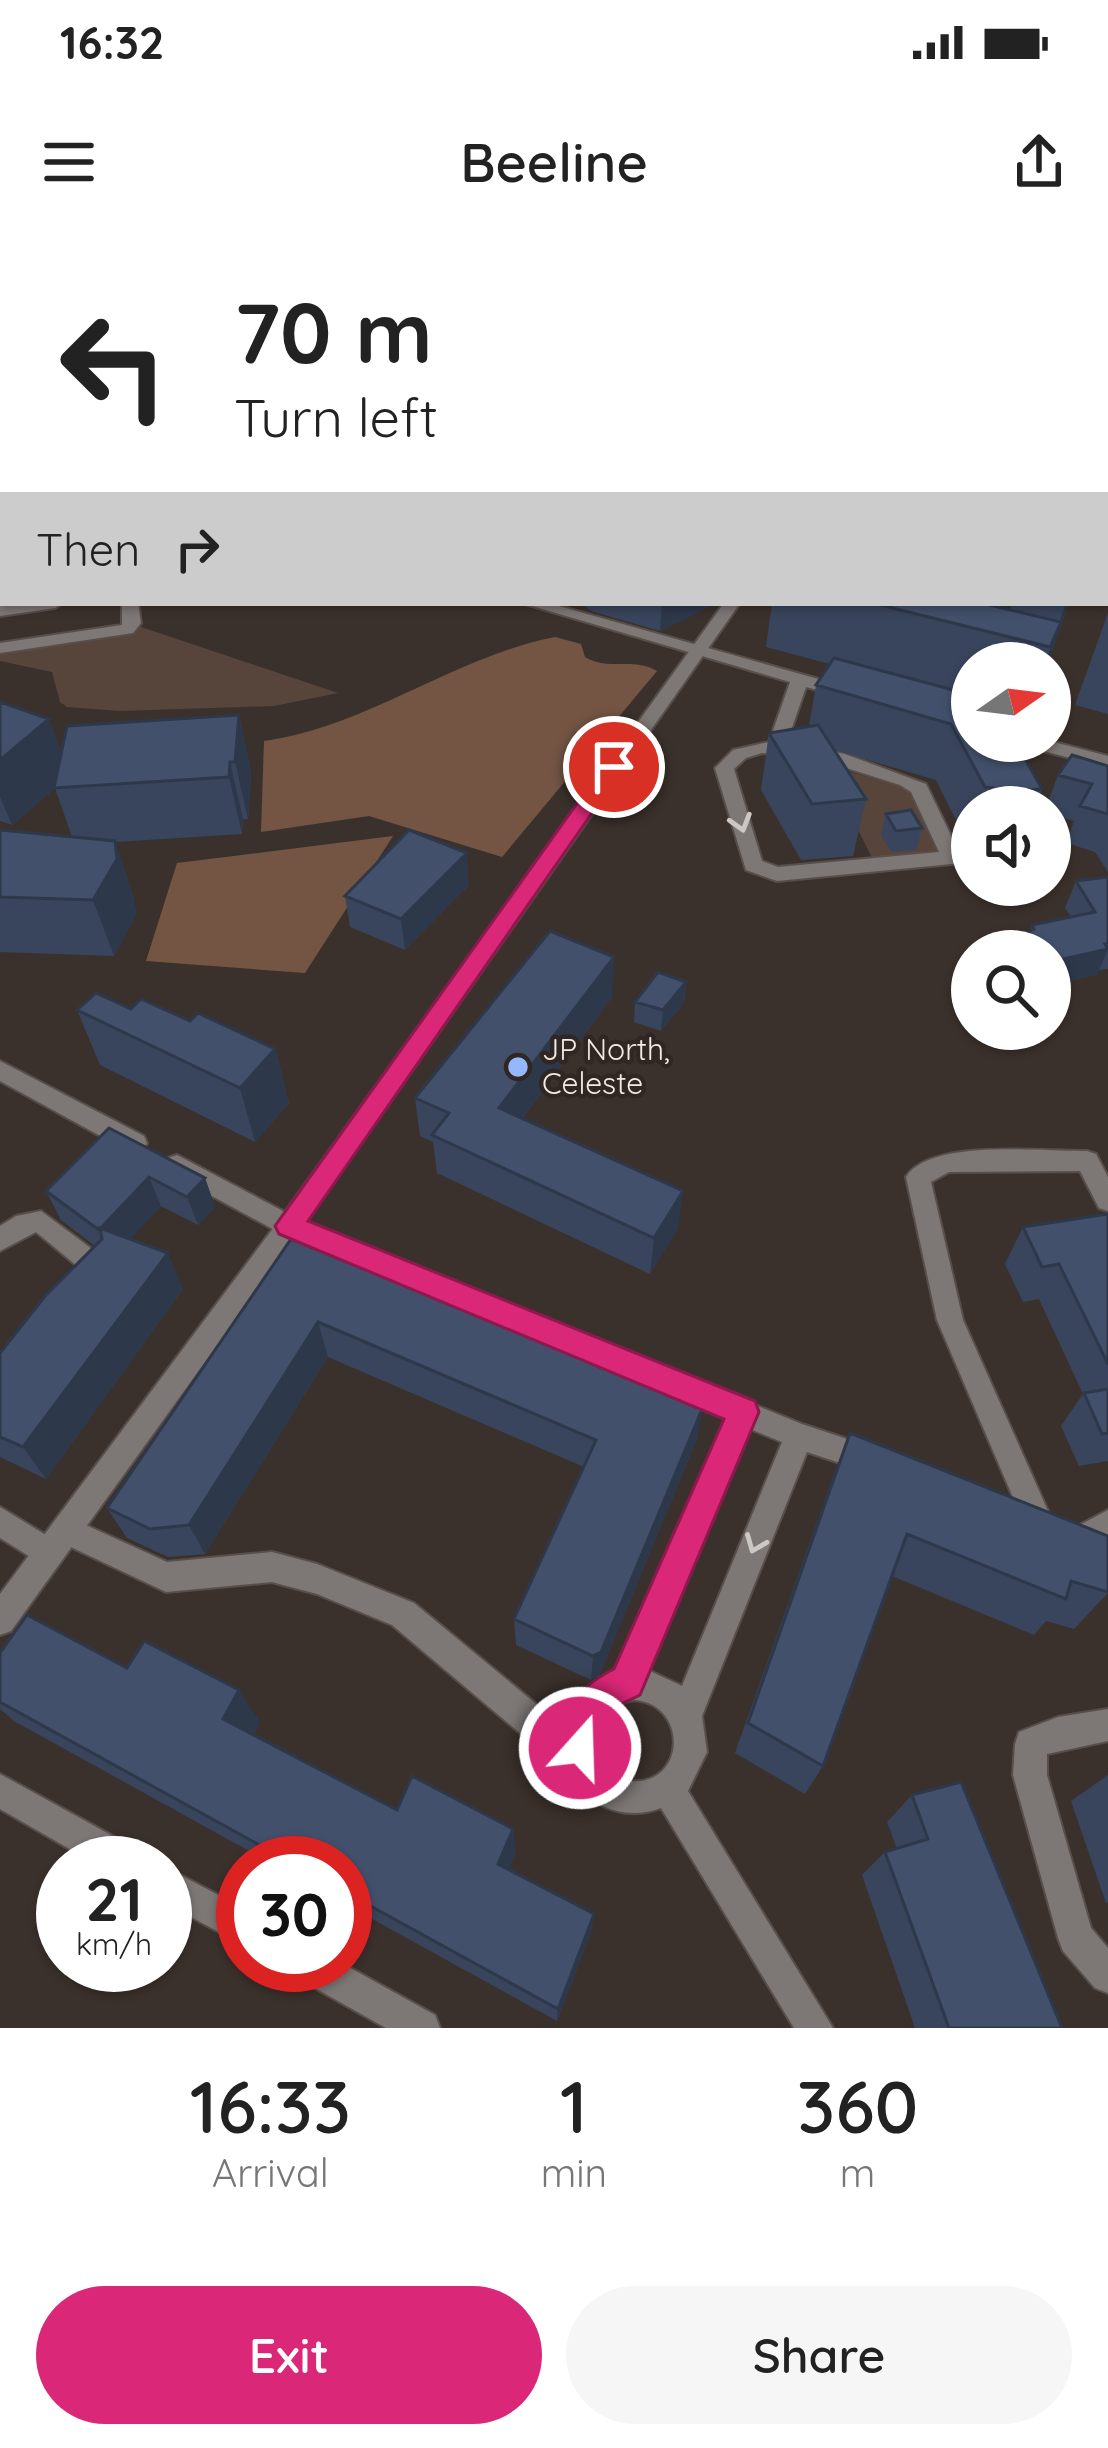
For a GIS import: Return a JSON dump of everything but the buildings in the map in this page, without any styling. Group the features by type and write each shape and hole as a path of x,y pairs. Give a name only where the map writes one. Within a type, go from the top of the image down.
{"street":[{"path":"0,611 34,606"},
{"path":"0,648 127,629 133,622 130,606"},
{"path":"0,1620 289,1226 729,606"},
{"path":"561,609 695,653 864,698"},
{"path":"777,744 799,680"},
{"path":"951,840 919,788 882,772 777,744 740,754 724,768 753,865 762,872 951,857"},
{"path":"1071,752 1108,762"},
{"path":"0,1070 289,1226 799,1436 898,1469"},
{"path":"1037,1520 950,1320 918,1177 946,1162 1087,1161 1108,1201"},
{"path":"0,1240 25,1223 41,1222 103,1272 83,1296"},
{"path":"627,1682 743,1412"},
{"path":"0,1521 166,1577 272,1567 403,1614 613,1795 651,1798 668,1789 689,1757 685,1718 799,1436"},
{"path":"998,1505 1100,1537"},
{"path":"586,1767 580,1748 586,1712 596,1697 627,1682 661,1690 685,1718"},
{"path":"1108,1725 1058,1733 1031,1744 1030,1775 1076,1939 1108,1975"},
{"path":"668,1789 815,2028"},
{"path":"0,1791 80,1836"},
{"path":"356,1992 415,2026"}],"shaded area":[{"path":"138,626 338,693 274,706 120,711 67,707 60,702 52,672 0,661 0,649"},
{"path":"555,637 581,644 585,657 594,661 657,671 502,857 369,816 261,832 264,741 339,722 481,660"},
{"path":"826,765 916,791 951,847 951,863 877,868"},
{"path":"393,836 305,973 146,961 177,863"}],"place":[{"name":"JP North, Celeste","path":"518,1067"}],"route":[{"path":"580,1748 580,1730 596,1697 627,1682 743,1412 289,1226 614,767"}]}
